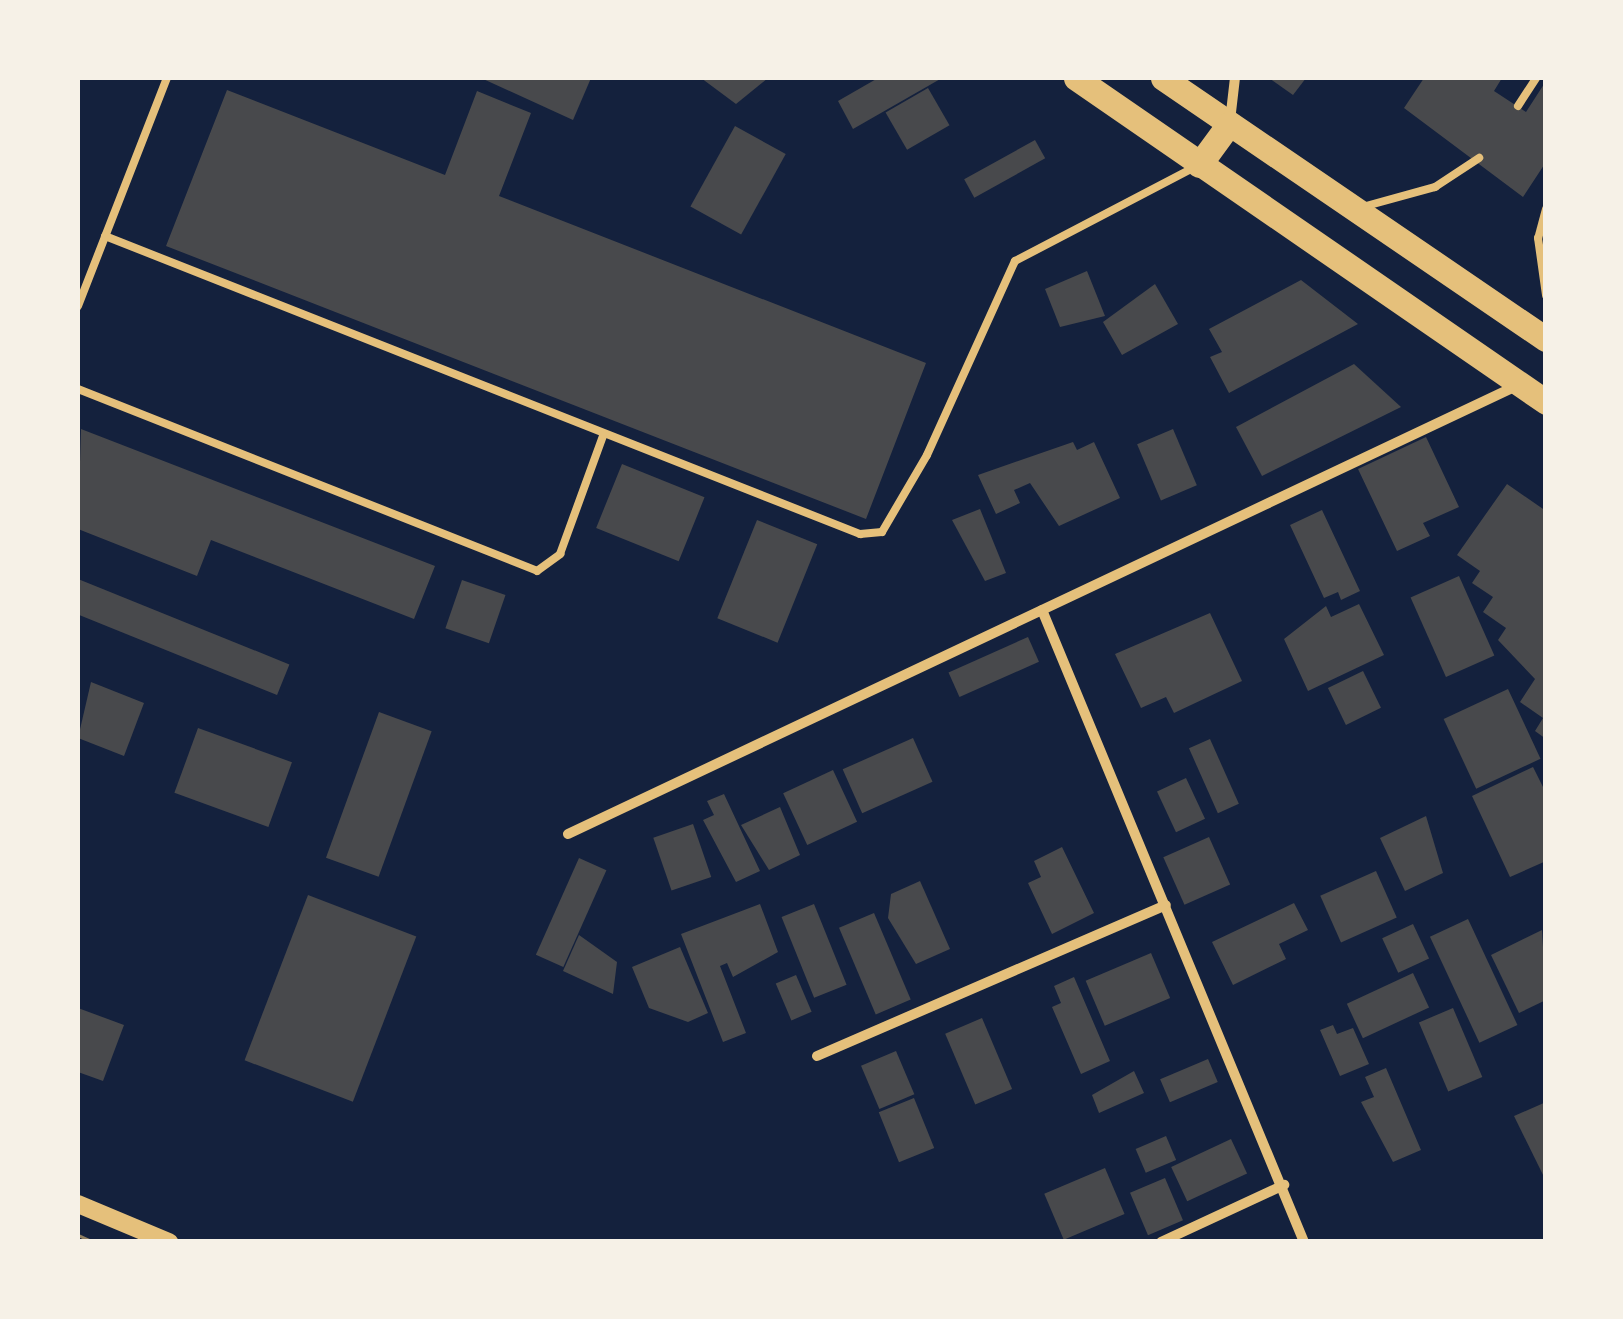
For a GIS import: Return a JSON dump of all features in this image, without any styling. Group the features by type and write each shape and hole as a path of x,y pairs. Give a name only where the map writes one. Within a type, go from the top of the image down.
{"main road":[{"path":"1076,78 1546,402"},
{"path":"1163,78 1546,339"},
{"path":"1200,165 1229,124"}],"street":[{"path":"1229,124 1234,78"},
{"path":"568,834 1519,384"},
{"path":"1042,610 1304,1242"},
{"path":"817,1056 1166,905"},
{"path":"1161,1242 1284,1186"},
{"path":"78,1204 168,1242"}],"lane":[{"path":"78,306 167,78"},
{"path":"1518,106 1536,78"},
{"path":"1354,209 1434,187 1479,158"},
{"path":"105,236 603,436 860,534 882,532 927,456 1004,275 1026,252 1200,165"},
{"path":"1546,208 1538,238 1546,295"},
{"path":"78,389 537,570 560,554 603,436"}],"building":[{"path":"481,78 591,78 573,120"},
{"path":"701,78 768,78 736,104"},
{"path":"878,78 942,78 853,129 838,101"},
{"path":"1269,78 1306,78 1293,95"},
{"path":"1424,78 1502,78 1494,91 1526,112 1546,81 1546,162 1523,197 1404,108"},
{"path":"928,88 950,125 907,150 886,112"},
{"path":"227,90 445,175 477,91 531,113 499,196 926,363 866,519 166,246"},
{"path":"735,126 786,154 741,235 690,206"},
{"path":"1035,140 1045,158 974,198 964,179"},
{"path":"1087,271 1105,316 1060,327 1045,289"},
{"path":"1301,280 1358,324 1229,393 1210,357 1222,352 1209,329"},
{"path":"1155,284 1178,324 1122,355 1103,322"},
{"path":"1354,364 1401,407 1262,476 1236,427"},
{"path":"81,429 435,566 414,619 211,540 197,576 78,529"},
{"path":"1173,429 1197,485 1161,500 1137,444"},
{"path":"1426,437 1459,507 1423,523 1430,536 1397,551 1358,469"},
{"path":"1073,442 1077,450 1094,442 1120,498 1059,526 1030,483 1014,490 1020,503 996,514 978,475"},
{"path":"622,464 705,497 679,561 596,528"},
{"path":"1507,484 1546,511 1546,739 1535,731 1543,718 1520,702 1535,679 1498,640 1506,628 1483,612 1493,597 1472,583 1480,571 1457,555"},
{"path":"980,509 1006,573 985,581 952,520"},
{"path":"1322,510 1360,591 1341,600 1338,592 1324,598 1290,525"},
{"path":"757,520 817,544 778,643 717,618"},
{"path":"1459,576 1494,655 1446,677 1411,598"},
{"path":"78,579 289,664 277,695 78,615"},
{"path":"462,580 505,595 489,643 445,628"},
{"path":"1359,604 1384,655 1308,691 1284,639 1326,606 1331,617"},
{"path":"1210,613 1242,681 1174,713 1166,697 1141,708 1115,654"},
{"path":"1028,637 1039,662 960,697 949,672"},
{"path":"1363,671 1381,708 1346,725 1328,688"},
{"path":"91,682 144,703 124,756 78,738"},
{"path":"1508,689 1541,759 1476,789 1444,719"},
{"path":"379,712 432,731 379,877 326,858"},
{"path":"198,728 292,762 268,827 174,793"},
{"path":"913,738 933,782 862,813 843,769"},
{"path":"1210,739 1239,804 1218,813 1189,748"},
{"path":"1533,767 1546,793 1546,861 1510,877 1472,796"},
{"path":"833,770 857,822 807,845 783,793"},
{"path":"1186,778 1205,819 1176,832 1157,792"},
{"path":"724,794 760,871 736,882 703,820 714,815 707,801"},
{"path":"780,807 800,855 769,870 741,825"},
{"path":"1426,816 1443,873 1405,891 1380,838"},
{"path":"693,824 711,877 672,891 653,838"},
{"path":"1209,837 1230,885 1184,905 1163,857"},
{"path":"1062,847 1094,913 1052,934 1028,883 1041,877 1034,861"},
{"path":"579,858 606,870 563,967 536,955"},
{"path":"1376,871 1397,918 1341,942 1320,896"},
{"path":"920,881 950,949 916,964 888,918 891,894"},
{"path":"308,895 416,937 353,1102 245,1060"},
{"path":"1294,903 1308,930 1279,944 1286,959 1233,985 1212,942"},
{"path":"760,904 778,952 733,977 727,963 720,966 746,1033 723,1042 681,934"},
{"path":"814,904 847,985 814,998 782,917"},
{"path":"874,913 911,1000 876,1014 839,928"},
{"path":"1468,919 1517,1025 1479,1043 1430,937"},
{"path":"1413,924 1429,958 1398,973 1382,938"},
{"path":"1542,930 1546,1000 1519,1013 1491,955"},
{"path":"579,935 617,962 613,994 563,971"},
{"path":"680,947 708,1013 688,1022 649,1008 632,967"},
{"path":"1151,953 1170,998 1105,1026 1086,981"},
{"path":"1413,973 1429,1007 1363,1038 1347,1004"},
{"path":"796,975 812,1012 791,1020 776,984"},
{"path":"1074,977 1110,1061 1081,1074 1052,1007 1061,1003 1054,986"},
{"path":"78,1008 124,1025 103,1081 78,1072"},
{"path":"1453,1008 1482,1077 1448,1091 1419,1022"},
{"path":"982,1018 1012,1089 975,1105 945,1034"},
{"path":"1333,1025 1337,1034 1353,1028 1369,1064 1340,1076 1320,1030"},
{"path":"896,1051 914,1094 879,1109 861,1066"},
{"path":"1208,1059 1218,1082 1170,1102 1160,1079"},
{"path":"1386,1068 1421,1150 1393,1162 1361,1102 1374,1097 1365,1077"},
{"path":"1134,1071 1144,1093 1099,1113 1092,1095"},
{"path":"914,1098 934,1148 899,1162 879,1112"},
{"path":"1546,1102 1546,1181 1514,1116"},
{"path":"1166,1136 1176,1160 1146,1173 1136,1149"},
{"path":"1231,1139 1247,1173 1187,1201 1171,1167"},
{"path":"1105,1168 1125,1214 1064,1240 1044,1194"},
{"path":"1165,1178 1183,1220 1148,1235 1130,1193"}],"tram line":[{"path":"78,1235 94,1242"}]}
